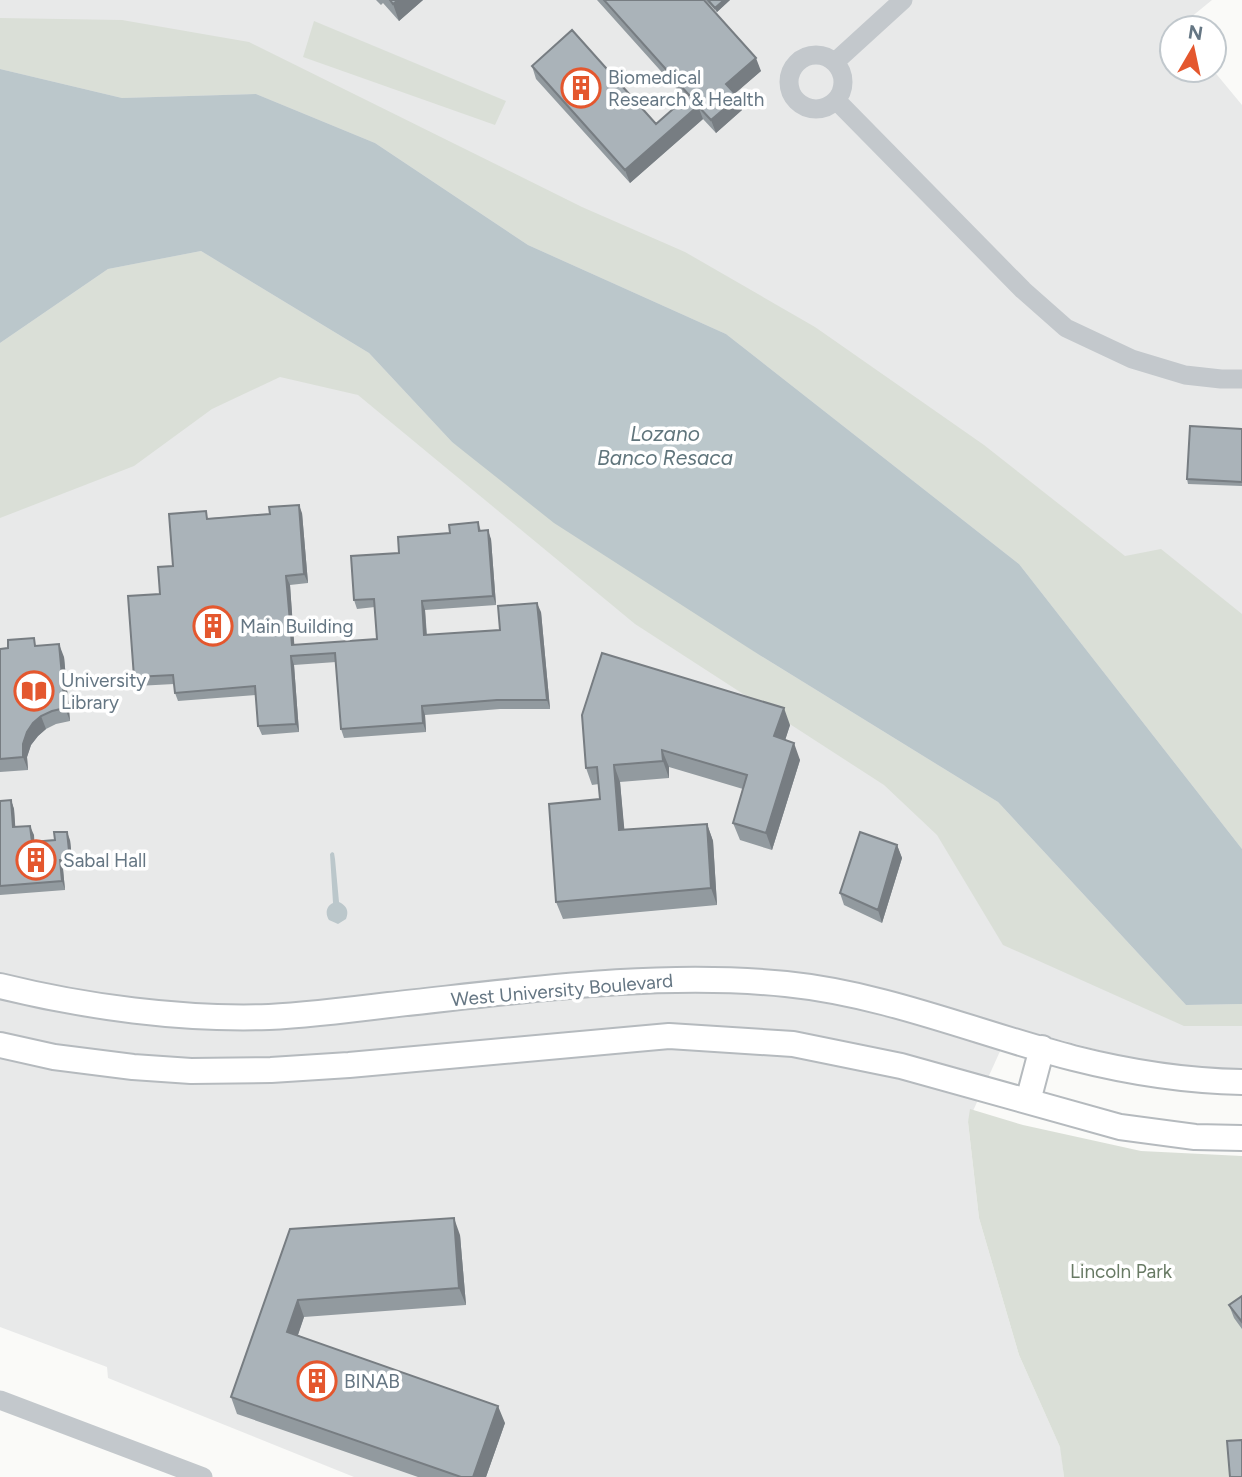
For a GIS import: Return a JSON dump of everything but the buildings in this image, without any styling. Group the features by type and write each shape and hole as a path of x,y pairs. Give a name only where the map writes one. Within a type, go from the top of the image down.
{"main road":[{"name":"West University Boulevard","path":"0,986 76,1002 124,1008 193,1015 269,1017 650,980 786,984 843,992 896,1005 1073,1058 1150,1075 1242,1082"},
{"path":"0,1045 54,1057 133,1067 271,1070 669,1036 793,1044 901,1066 1120,1127 1195,1137 1242,1138"},
{"path":"1028,1101 1042,1048"}],"street":[{"path":"835,62 903,0"},
{"path":"819,55 835,62 843,81 843,88 836,100 830,106 813,110 797,103 788,88 790,71 795,63 802,58 819,55"},
{"path":"836,100 1023,290 1066,328 1132,359 1185,375 1242,379"},
{"path":"0,1401 203,1477"}],"shaded area":[{"path":"0,0 1212,0 1195,14 1158,14 1158,84 1225,84 1242,105 1242,1072 1140,1061 1011,1027 968,1122 979,1218 1019,1355 1061,1449 1064,1477 354,1477 108,1378 107,1367 0,1327"}],"green space":[{"path":"0,18 122,20 249,42 582,207 685,252 815,327 984,445 1125,556 1161,549 1242,614 1242,849 1019,564 726,334 528,245 375,143 256,94 122,98 0,69"},
{"path":"314,21 506,101 495,125 303,57"},
{"path":"201,251 369,353 452,442 761,656 998,802 1186,1005 1242,1004 1242,1026 1184,1026 1003,945 937,835 884,785 635,624 358,395 280,377 212,409 134,466 0,518 0,343 108,269"},
{"name":"Lincoln Park","path":"970,1109 1023,1125 1141,1151 1242,1156 1242,1477 1064,1477 1060,1447 1019,1355 979,1218 968,1122"}],"water":[{"name":"Lozano Banco Resaca","path":"0,69 122,98 256,94 375,143 528,245 726,334 1019,564 1242,849 1242,1004 1186,1005 998,802 761,656 554,523 452,442 369,353 201,251 108,269 0,343"},
{"path":"332,852 339,902 347,911 346,919 338,924 329,920 327,913 333,903"}],"place":[{"name":"Biomedical Research & Health","path":"581,88"},
{"name":"Main Building","path":"213,626"},
{"name":"University Library","path":"34,691"},
{"name":"Sabal Hall","path":"36,860"},
{"name":"BINAB","path":"317,1381"}]}
